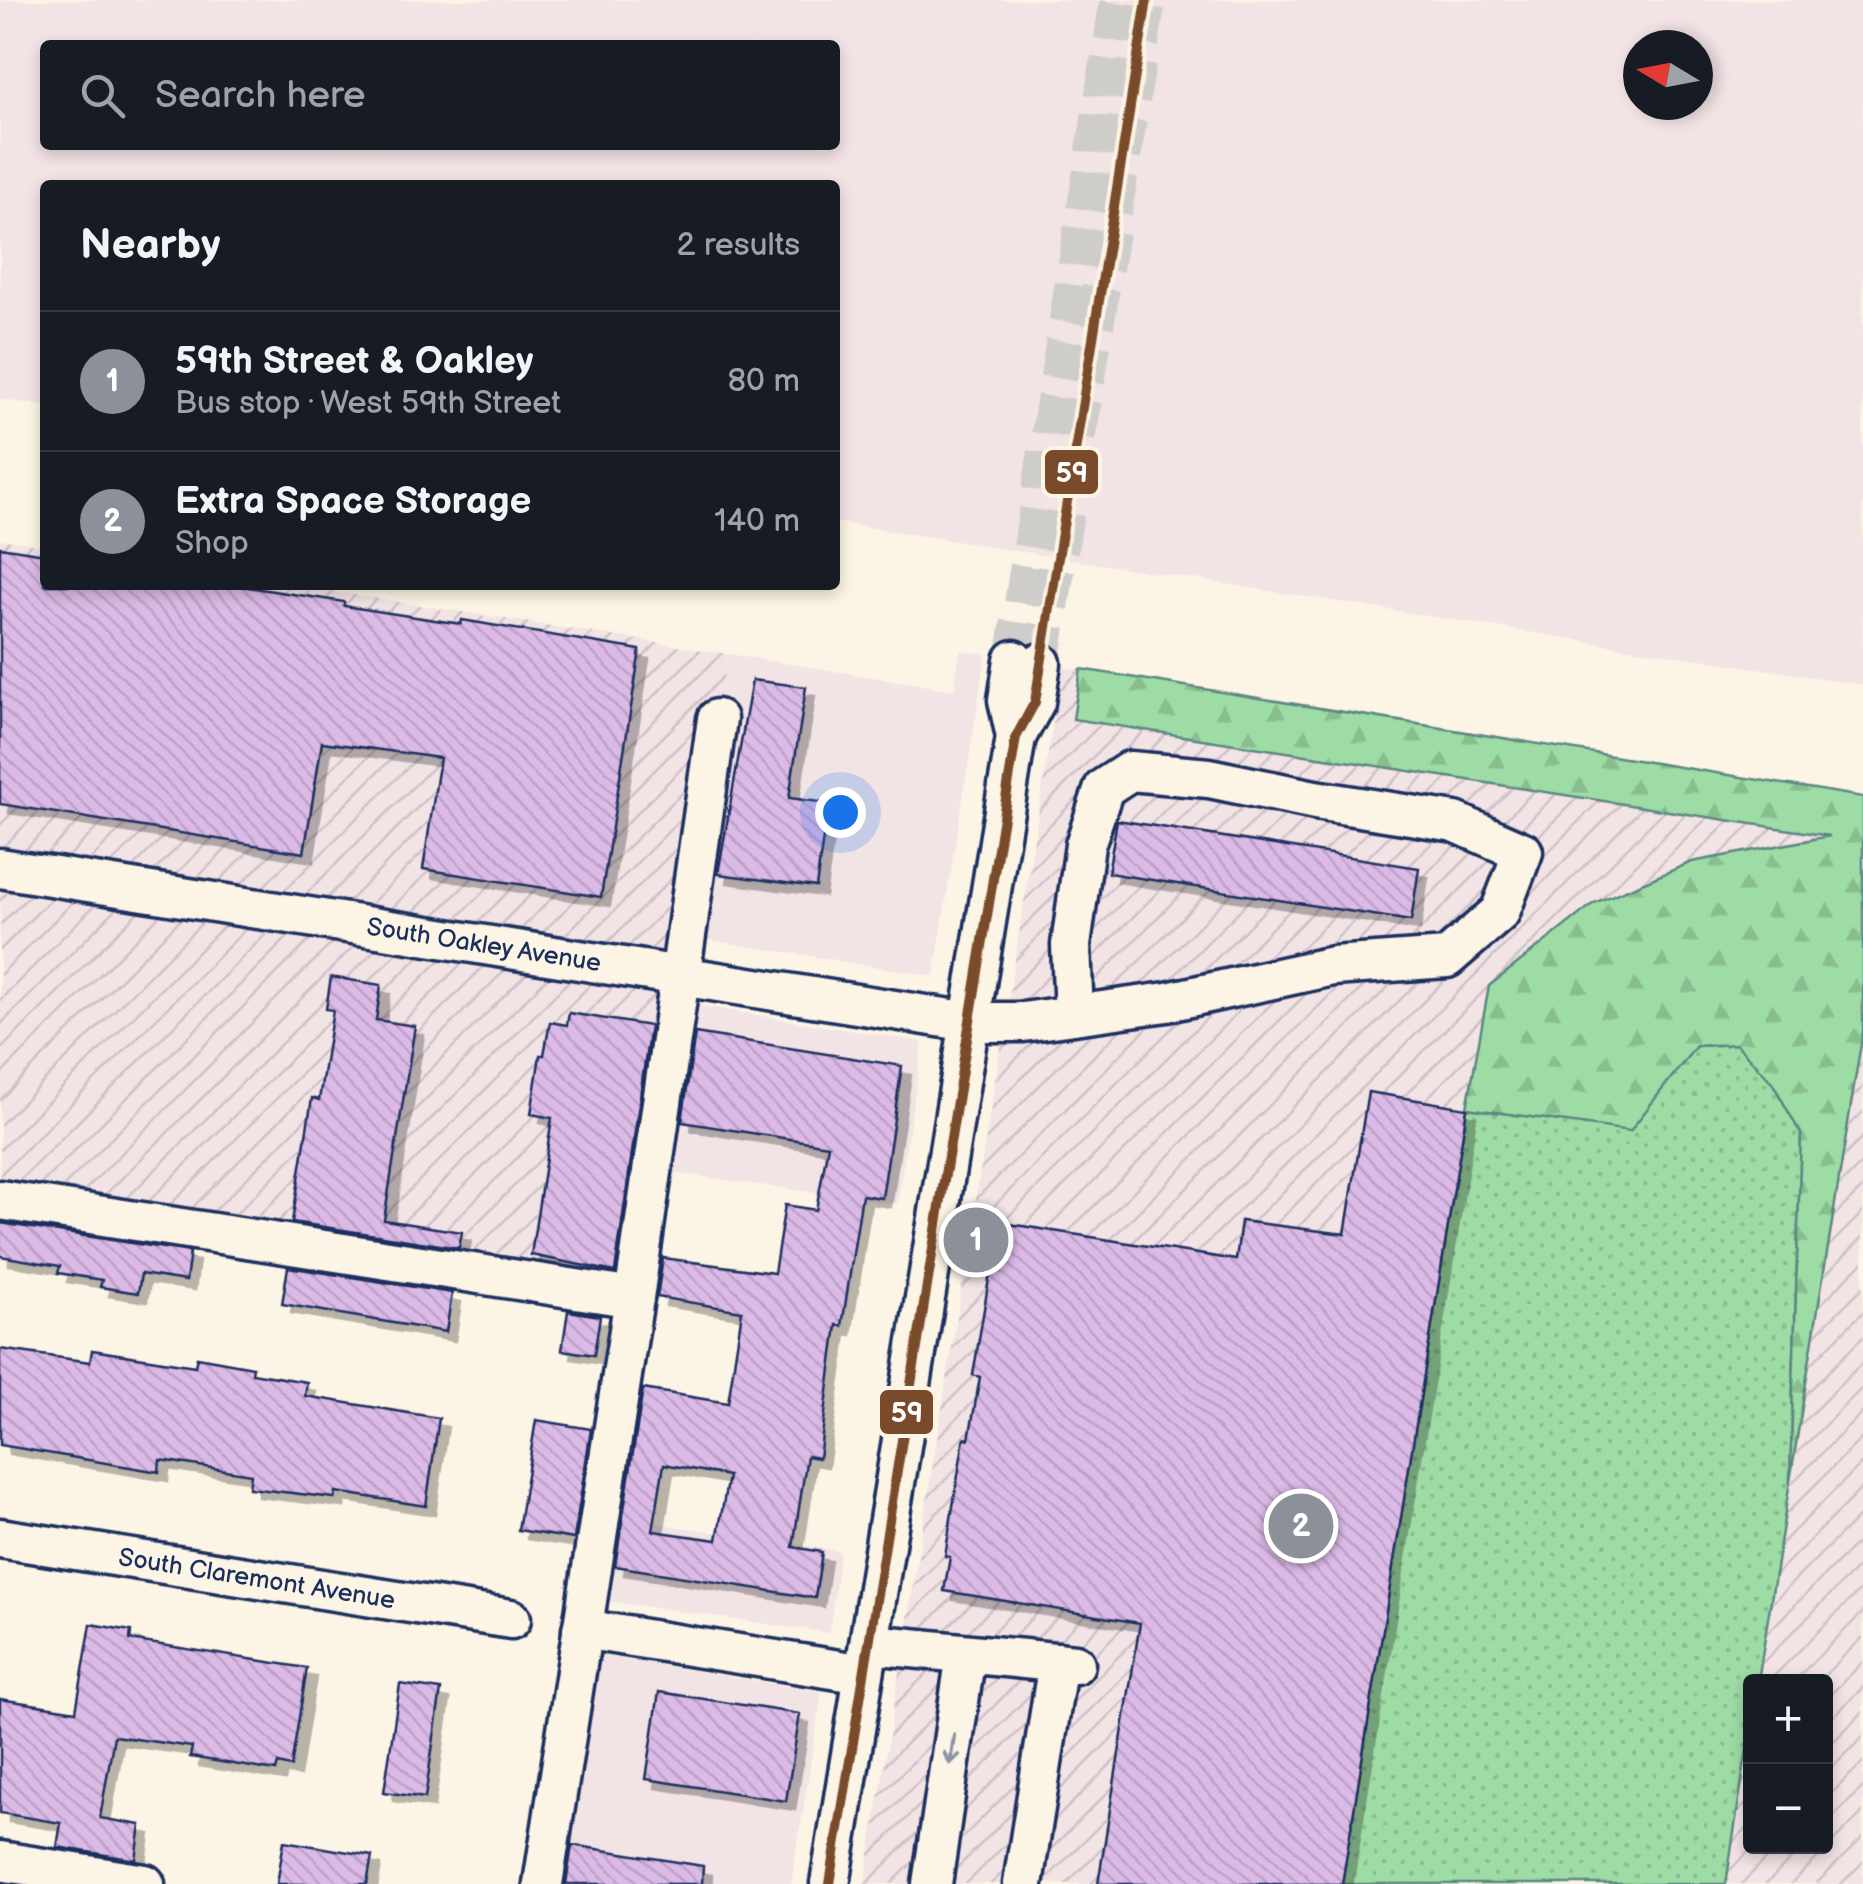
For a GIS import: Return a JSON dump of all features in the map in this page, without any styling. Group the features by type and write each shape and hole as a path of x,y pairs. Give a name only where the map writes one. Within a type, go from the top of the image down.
{"street":[{"path":"830,1884 1016,737 1035,702 1028,661"},
{"path":"543,1884 634,1298 717,719"},
{"name":"South Oakley Avenue","path":"0,868 970,1022 1023,1022 1074,1015 1167,1002 1333,966 1448,958 1500,912 1523,852 1455,822 1208,778 1130,771 1104,788 1085,845 1071,945 1074,1015"},
{"path":"0,1200 634,1298"},
{"name":"South Claremont Avenue","path":"0,1538 511,1619"},
{"path":"582,1629 867,1659 966,1654 1067,1663 1023,1884"},
{"path":"932,1884 966,1654"},
{"path":"0,1861 145,1884"}],"shaded area":[{"path":"0,0 1863,0 1863,685 840,523 840,180 40,180 40,405 0,399"},
{"path":"0,539 40,545 40,590 324,590 727,654 634,1298 0,1200"},
{"path":"960,651 986,654 934,976 685,936 727,654 954,690"},
{"path":"1062,667 1081,669 1074,719 1833,836 1692,862 1341,1884 865,1884"},
{"path":"676,1002 923,1042 897,1204 652,1170"},
{"path":"1863,1031 1863,1884 1726,1884 1743,1774 1743,1854 1833,1854 1833,1674 1759,1674"},
{"path":"600,1515 840,1551 829,1633 587,1598"},
{"path":"579,1652 822,1692 791,1884 543,1884"}],"green space":[{"path":"1081,669 1863,797 1863,1031 1790,1481 1801,1134 1772,1082 1736,1044 1696,1046 1630,1131 1467,1108 1489,986 1594,903 1692,862 1830,836 1073,719"},
{"path":"1736,1044 1772,1082 1801,1134 1790,1481 1759,1674 1743,1674 1743,1774 1726,1884 1342,1884 1467,1108 1630,1130 1696,1046"}],"building":[{"path":"0,547 40,553 40,590 267,590 344,602 344,606 461,624 462,620 640,650 601,897 423,869 440,758 322,742 304,853 0,804"},
{"path":"752,680 806,687 789,798 828,803 816,887 718,874"},
{"path":"1117,820 1419,868 1411,921 1108,873"},
{"path":"331,977 381,985 376,1020 415,1026 384,1220 462,1232 459,1248 292,1222 312,1098 319,1100 333,1010 326,1009"},
{"path":"569,1013 650,1026 615,1272 531,1255 552,1118 531,1114 540,1055 544,1055 550,1022 567,1025"},
{"path":"695,1033 902,1066 882,1198 862,1195 842,1326 837,1325 819,1458 807,1456 793,1547 822,1552 815,1598 615,1566 643,1389 728,1403 742,1311 657,1297 663,1258 774,1273 785,1205 816,1210 828,1145 682,1122","holes":["664,1464 728,1476 717,1540 653,1531"]},
{"path":"1368,1092 1467,1108 1342,1884 1098,1884 1140,1623 944,1591 950,1557 945,1556 964,1438 969,1439 980,1377 973,1375 993,1255 998,1256 1003,1223 1236,1260 1241,1221 1345,1234"},
{"path":"0,1223 190,1252 186,1281 141,1274 138,1293 100,1287 102,1280 58,1273 60,1266 0,1256"},
{"path":"288,1267 452,1293 446,1332 282,1304"},
{"path":"568,1311 600,1316 594,1355 562,1350"},
{"path":"0,1349 90,1362 92,1350 195,1366 197,1357 253,1367 252,1373 307,1382 305,1396 439,1418 426,1506 336,1492 335,1498 249,1488 251,1474 160,1460 159,1472 0,1445"},
{"path":"536,1420 591,1429 574,1539 518,1530"},
{"path":"91,1624 131,1631 130,1640 307,1668 291,1767 278,1764 276,1771 190,1757 192,1747 114,1736 100,1818 141,1825 136,1860 57,1847 61,1823 0,1813 0,1699 76,1711"},
{"path":"400,1684 441,1690 425,1798 384,1792"},
{"path":"659,1692 800,1714 786,1801 646,1779"},
{"path":"284,1841 372,1856 367,1884 277,1884"},
{"path":"572,1845 703,1866 702,1884 566,1884"}],"tunnel":[{"path":"1014,660 1119,0"},
{"path":"1041,663 1147,0"}],"transit line":[{"name":"59","path":"830,1884 1016,737 1035,702 1147,0"}],"place":[{"name":"59th Street & Oakley","path":"976,1240"},
{"name":"Extra Space Storage","path":"1301,1526"}]}
